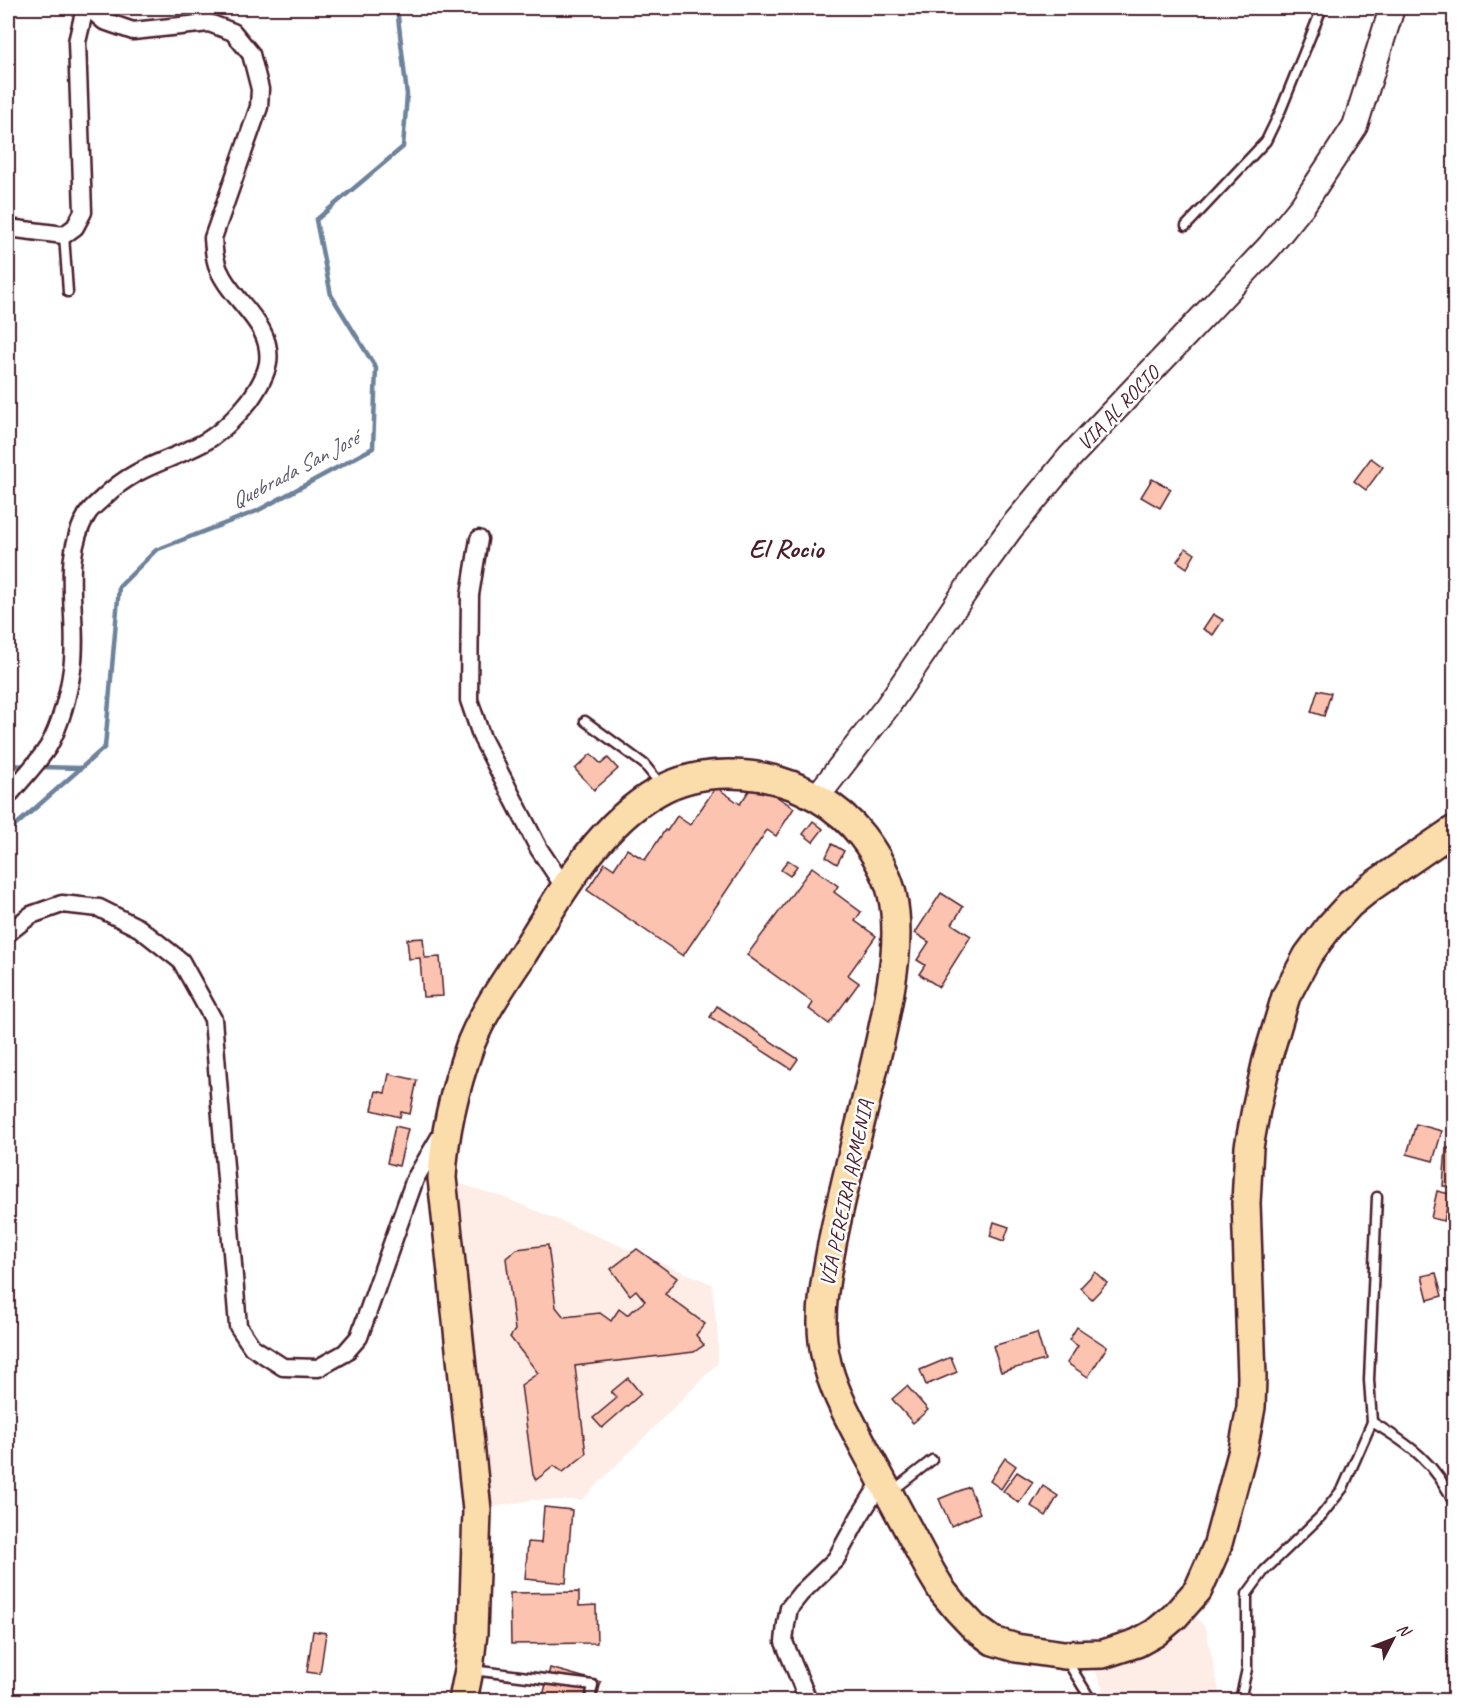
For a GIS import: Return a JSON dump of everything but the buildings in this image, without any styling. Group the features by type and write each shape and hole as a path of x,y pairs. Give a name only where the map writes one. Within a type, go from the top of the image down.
{"main road":[{"name":"VIA AL ROCIO","path":"816,798 875,723 973,580 1018,519 1070,457 1269,247 1303,206 1355,126 1392,8"},
{"name":"VÍA PEREIRA ARMENIA","path":"463,1701 469,1670 476,1592 477,1510 442,1178 447,1125 473,1039 490,1005 565,888 613,825 641,802 693,777 719,773 745,774 793,786 816,798 861,834 884,870 892,892 896,918 892,985 827,1274 822,1323 823,1342 831,1380 885,1488 943,1592 974,1627 993,1641 1016,1648 1064,1655 1103,1654 1137,1643 1155,1633 1174,1617 1198,1590 1208,1572 1218,1547 1243,1450 1251,1407 1246,1203 1248,1156 1256,1109 1286,996 1308,955 1343,912 1371,887 1455,830"}],"street":[{"path":"8,228 64,234 75,227 83,212 77,42 87,8 104,21 133,31 208,23 233,32 251,54 260,89 259,107 213,238 215,260 223,278 260,325 268,346 268,365 256,391 237,416 205,442 147,467 118,484 88,512 74,544 72,669 60,722 48,747 8,796"},
{"path":"479,539 470,595 469,700 482,738 539,849 565,888"},
{"path":"8,933 31,915 62,904 99,908 139,928 181,961 213,1019 238,1326 252,1347 282,1367 318,1368 345,1353 359,1337 415,1179 447,1125"},
{"path":"808,1701 784,1642 789,1608 836,1559 859,1517 885,1488"}],"lane":[{"path":"1186,226 1266,141 1322,8"},
{"path":"64,234 68,292"},
{"path":"585,721 644,764 664,789"},
{"path":"1240,1701 1247,1670 1247,1594 1264,1572 1321,1516 1343,1488 1372,1422 1370,1380 1377,1197"},
{"path":"1372,1422 1414,1449 1446,1484 1455,1504"},
{"path":"885,1488 932,1460"},
{"path":"1064,1655 1091,1701"},
{"path":"469,1670 593,1685 590,1701"}],"shaded area":[{"path":"442,1178 503,1197 712,1284 718,1327 718,1362 716,1368 717,1364 582,1500 532,1500 477,1510"},
{"path":"1192,1612 1206,1628 1221,1700 1118,1700 1115,1697 1107,1700 1090,1658"}],"waterway":[{"name":"Quebrada San José","path":"8,832 105,747 119,587 156,550 257,511 373,448 376,368 331,295 316,220 403,147 407,95 397,8"},
{"path":"8,765 29,766"},
{"path":"40,767 81,768"}],"district":[{"name":"El Rocio","path":"786,548"}]}
